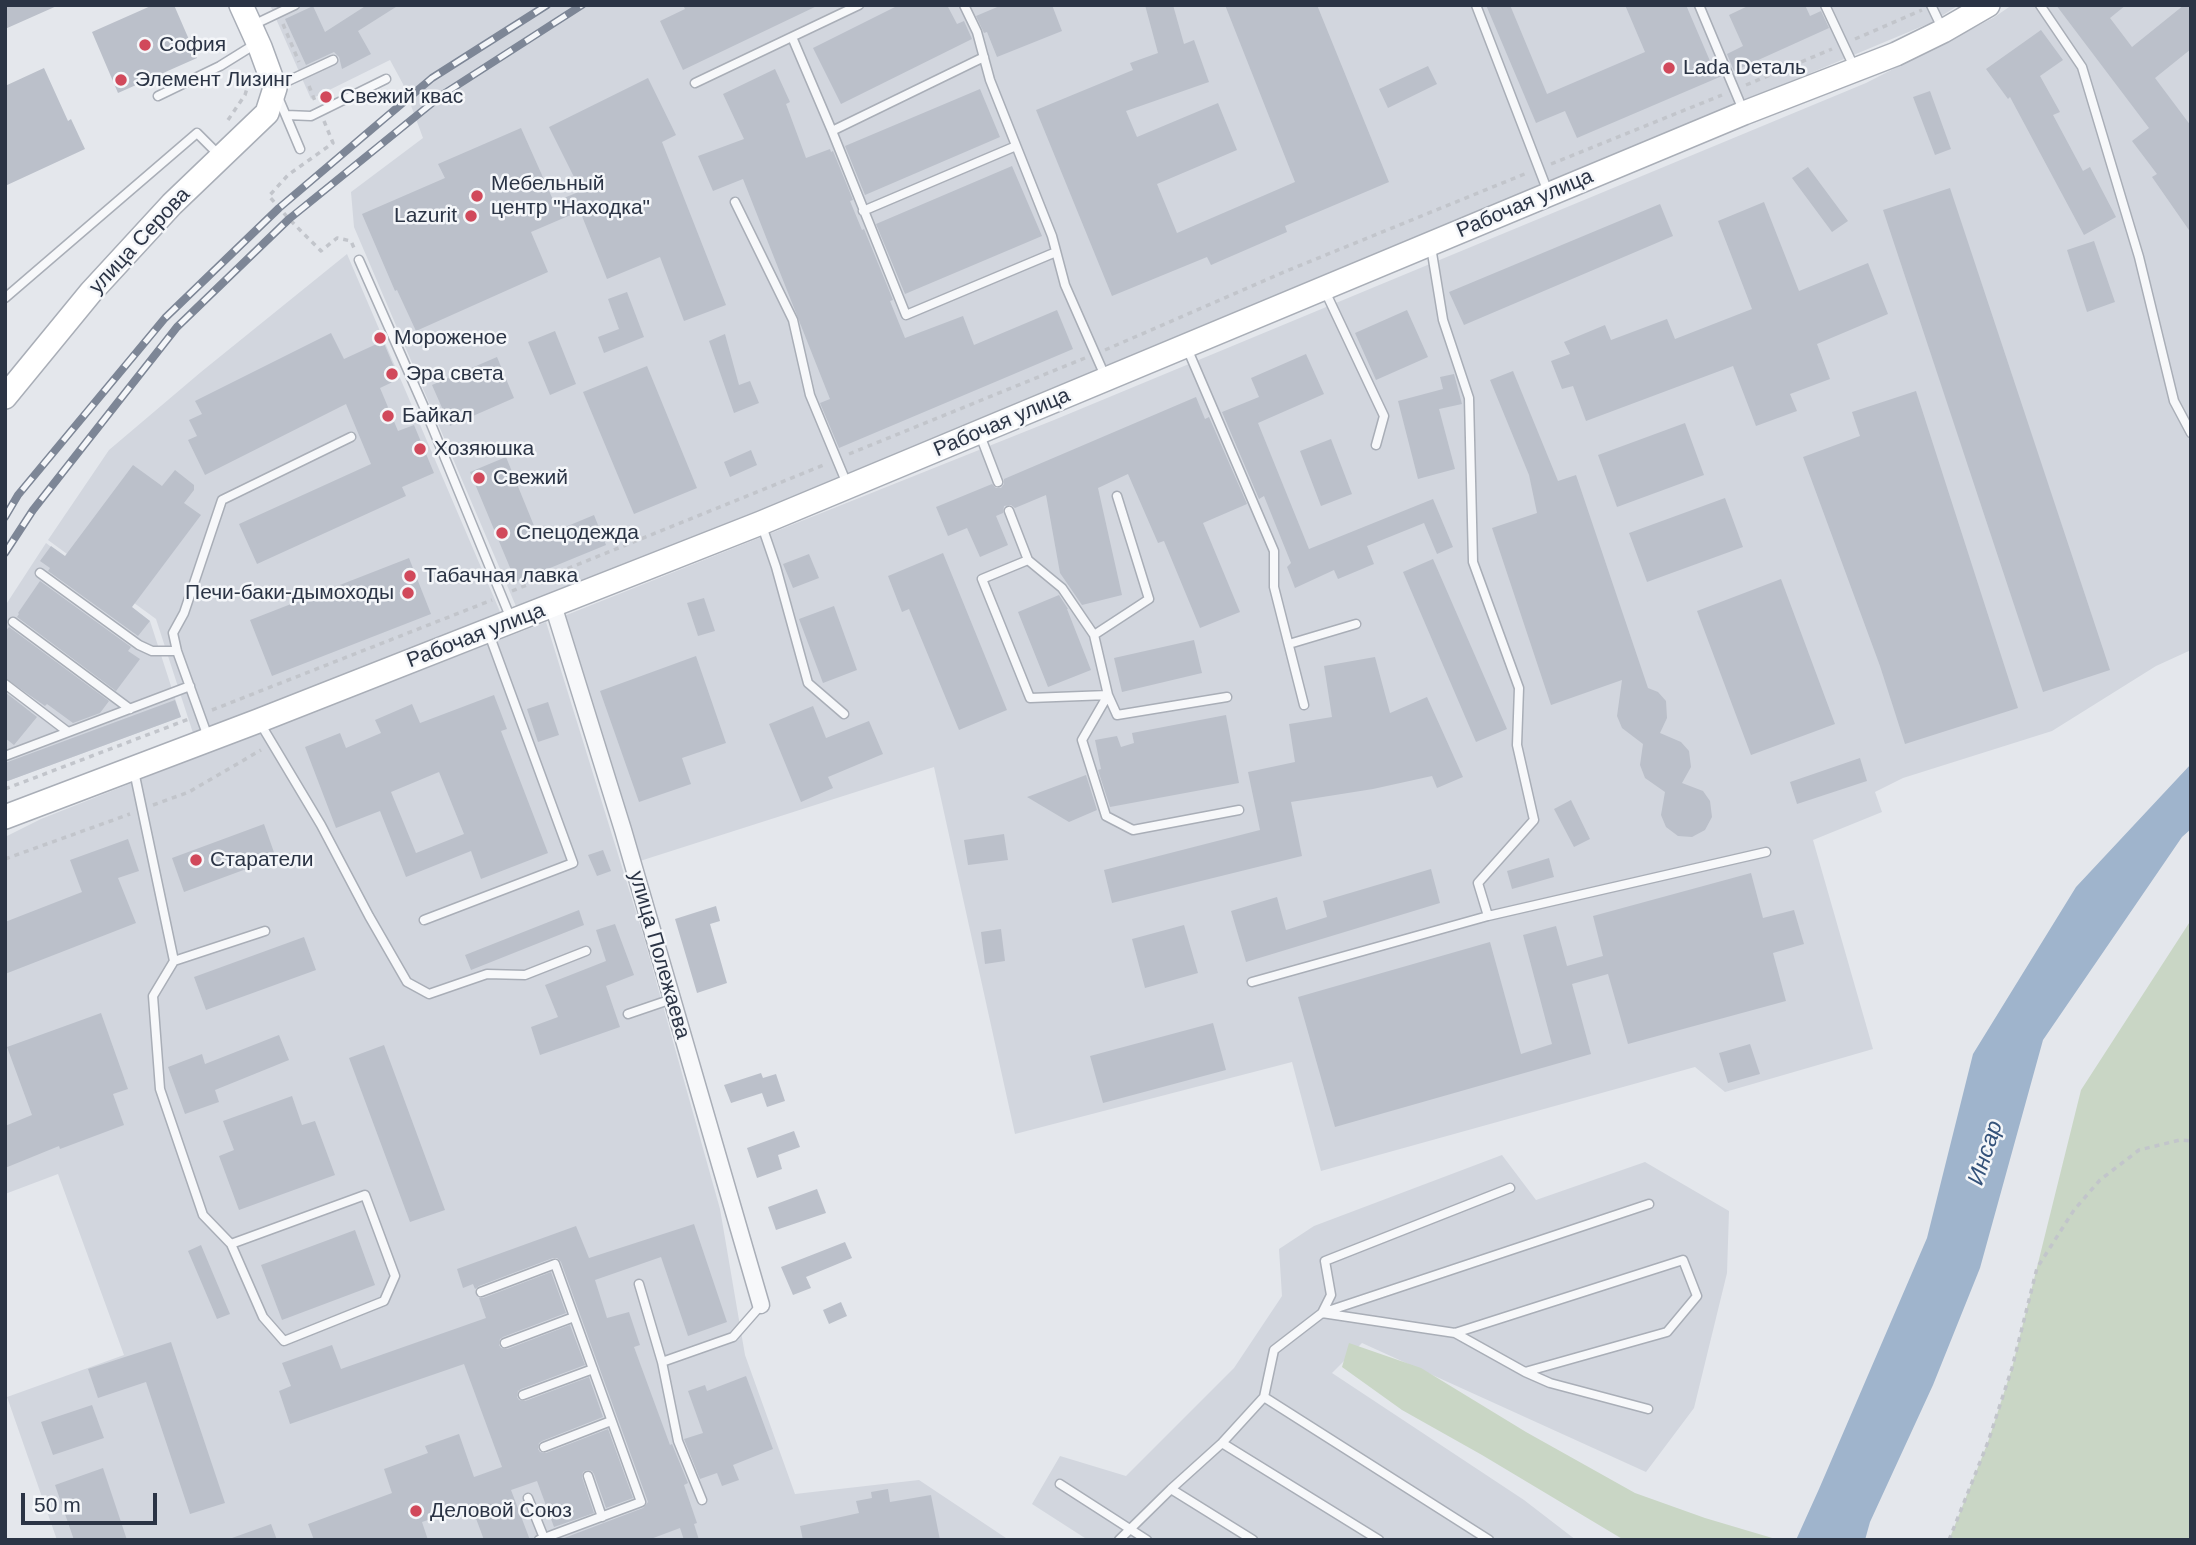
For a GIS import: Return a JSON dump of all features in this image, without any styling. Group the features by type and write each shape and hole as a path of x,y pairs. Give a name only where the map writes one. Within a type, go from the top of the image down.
{"street":[{"path":"241,5 275,88"},
{"name":"Рабочая улица","path":"5,817 258,721 761,523 1744,113 1896,54 1988,5"},
{"name":"улица Серова","path":"5,397 91,292 172,204 214,150 267,113 275,88"},
{"name":"улица Полежаева","path":"553,606 622,830 761,1305"}],"lane":[{"path":"158,96 220,66 254,35 295,5"},
{"path":"695,83 859,5"},
{"path":"964,5 977,32 990,80 1052,236 1065,285 1107,379"},
{"path":"1476,5 1549,194"},
{"path":"1699,5 1744,113"},
{"path":"1825,5 1856,69"},
{"path":"2040,5 2082,67 2139,257 2174,401 2191,433"},
{"path":"1931,6 1943,31"},
{"path":"792,37 906,315 1056,252"},
{"path":"832,131 984,57"},
{"path":"300,149 275,88 333,60"},
{"path":"286,115 311,116 386,79"},
{"path":"5,298 197,133 214,150"},
{"path":"863,211 1016,146"},
{"path":"735,202 793,320 810,395 848,487"},
{"path":"1431,244 1443,320 1469,398 1473,562 1519,688 1517,745 1534,820 1478,883 1488,916"},
{"path":"359,260 424,407 513,621"},
{"path":"1324,288 1384,416 1376,445"},
{"path":"1186,346 1274,551 1274,587 1304,705"},
{"path":"979,432 998,482"},
{"path":"209,740 173,633 184,613 222,500 351,437"},
{"path":"1094,635 1149,599 1117,496"},
{"path":"1009,511 1028,561 1062,589 1094,635 1108,695 1117,715 1227,697"},
{"path":"761,523 776,567 807,683 844,713"},
{"path":"1028,561 982,579 1030,698 1108,695"},
{"path":"40,573 139,645 152,651 177,651"},
{"path":"13,622 130,709"},
{"path":"1289,644 1356,624"},
{"path":"424,920 573,863 488,631"},
{"path":"5,684 68,732"},
{"path":"7,754 190,686"},
{"path":"1108,695 1082,740 1106,816 1133,830 1239,810"},
{"path":"258,721 321,825 407,982 429,994 486,974 525,975 586,951"},
{"path":"134,768 174,961"},
{"path":"1252,982 1488,916 1766,852"},
{"path":"231,1244 365,1195 395,1276 384,1301 284,1341 263,1317 231,1244 203,1215 160,1089 153,996 174,961 265,932"},
{"path":"628,1014 672,999"},
{"path":"1322,1313 1331,1295 1325,1261 1510,1188"},
{"path":"1119,1540 1222,1443 1264,1397 1274,1350 1322,1313 1649,1204"},
{"path":"1455,1333 1683,1260 1698,1296 1667,1332 1525,1372"},
{"path":"481,1293 555,1264 641,1502 542,1539 528,1498"},
{"path":"639,1284 663,1362 678,1441 702,1500"},
{"path":"663,1362 733,1337 761,1305"},
{"path":"1322,1313 1455,1333 1550,1383 1648,1409"},
{"path":"505,1343 574,1317"},
{"path":"523,1395 593,1369"},
{"path":"1264,1397 1489,1540"},
{"path":"544,1447 611,1421"},
{"path":"1222,1443 1379,1540"},
{"path":"588,1476 602,1517"},
{"path":"1060,1484 1147,1540"},
{"path":"1171,1489 1253,1540"}],"path":[{"path":"5,789 502,596 837,460 1095,354 1308,262 1734,90 1931,6"},
{"path":"214,150 245,95 251,78"},
{"path":"279,208 321,251 337,238 351,241 359,260"},
{"path":"1948,1540 2012,1368 2036,1268 2074,1210 2100,1180 2139,1150 2180,1140 2191,1141"}],"shaded area":[{"path":"270,5 1959,5 1930,23 698,539 518,611 354,227 351,192 423,138 403,84 390,60 311,99"},
{"path":"2012,5 2191,5 2191,650 2156,666 2052,731 1903,778 1875,792 1882,812 1813,840 1873,1049 1725,1092 1695,1067 1321,1171 1292,1062 1015,1134 934,767 640,861 564,616 1054,420 1866,83 1993,18"},
{"path":"347,254 501,614 193,733 156,619 48,540 109,450"},
{"path":"46,543 150,621 181,717 5,782 5,606"},
{"path":"546,622 644,938 720,1209 745,1355 795,1494 919,1480 1009,1540 57,1540 7,1397 124,1355 58,1174 5,1194 5,837 41,819"},
{"path":"1502,1155 1536,1200 1645,1162 1729,1211 1727,1273 1694,1408 1646,1472 1362,1343 1332,1373 1524,1500 1576,1540 1088,1540 1032,1504 1060,1456 1126,1476 1234,1368 1282,1296 1279,1249 1314,1226"}],"green space":[{"path":"2191,920 2191,1540 1949,1540 1988,1442 2012,1368 2081,1090"},
{"path":"1349,1343 1421,1368 1526,1432 1635,1493 1779,1540 1624,1540 1402,1410 1342,1367"}],"water":[{"name":"Инсар","path":"2191,764 2191,829 2182,837 2043,1040 1980,1268 1933,1385 1870,1522 1865,1540 1796,1540 1927,1238 1973,1054 2076,887"}],"building":[{"path":"5,5 59,5 5,29"},
{"path":"153,5 174,5 197,58 118,93 92,32"},
{"path":"367,5 399,5 358,31 371,54 342,69 339,57 334,52 306,65 285,19 313,6 325,32"},
{"path":"683,5 819,5 683,70 660,21 685,9"},
{"path":"899,5 947,5 957,24 964,21 972,39 841,104 813,48"},
{"path":"1002,5 1052,5 1062,31 997,57 987,32 984,33 976,16"},
{"path":"1145,5 1173,5 1184,44 1194,40 1209,82 1126,111 1137,137 1218,103 1237,150 1157,184 1177,233 1295,182 1225,5 1317,5 1389,182 1285,226 1287,232 1211,265 1207,257 1112,296 1036,110 1133,70 1130,63 1158,53"},
{"path":"1486,5 1510,5 1547,94 1645,52 1625,5 1686,5 1710,61 1715,59 1722,76 1577,138 1565,111 1536,123"},
{"path":"1750,5 1805,5 1810,16 1821,11 1829,28 1734,71 1727,54 1743,46 1729,15"},
{"path":"2056,5 2126,5 2110,18 2132,47 2184,5 2191,5 2191,49 2155,78 2191,126 2191,233 2152,177 2157,174 2132,141 2149,128"},
{"path":"2041,30 2063,60 2040,76 2060,112 2053,115 2083,171 2090,167 2116,217 2084,235 2010,97 2008,99 1986,69"},
{"path":"1428,66 1437,84 1388,108 1379,89"},
{"path":"44,68 68,121 71,119 85,149 5,186 5,86"},
{"path":"775,69 790,102 786,104 806,158 830,149 833,151 853,200 850,201 893,300 890,301 905,338 963,316 974,345 1057,310 1073,349 839,448 820,403 830,399 743,179 713,191 698,156 744,139 723,94"},
{"path":"648,78 676,135 662,142 726,305 684,321 660,257 607,279 580,211 531,232 548,272 416,331 397,290 395,291 362,214 445,178 438,164 521,128 554,202 581,191 549,127"},
{"path":"980,89 1000,137 865,195 845,146"},
{"path":"1930,91 1951,149 1935,155 1913,97"},
{"path":"1012,166 1042,236 905,294 876,224"},
{"path":"1808,167 1848,221 1832,232 1792,178"},
{"path":"1950,188 2110,670 2043,692 1883,210"},
{"path":"1764,202 1799,291 1868,263 1888,314 1817,344 1830,379 1790,394 1797,411 1756,426 1733,366 1586,421 1573,386 1562,389 1551,361 1570,354 1564,342 1605,325 1611,340 1667,319 1675,339 1752,309 1718,221"},
{"path":"1660,204 1673,236 1464,325 1449,292"},
{"path":"2094,241 2115,302 2087,312 2067,250"},
{"path":"627,292 644,337 604,353 598,337 619,329 608,299"},
{"path":"1407,310 1428,357 1376,380 1355,333"},
{"path":"555,331 576,384 550,395 528,342"},
{"path":"331,333 344,359 383,341 399,379 380,388 398,431 414,425 434,473 402,487 406,496 257,564 239,524 371,464 346,404 205,475 188,440 197,436 189,420 202,414 195,401"},
{"path":"725,334 739,385 750,381 759,403 734,413 709,341"},
{"path":"1306,354 1324,394 1258,423 1309,549 1433,499 1453,547 1437,554 1424,523 1367,546 1374,564 1338,579 1334,570 1295,588 1287,567 1291,563 1264,496 1259,499 1222,412 1259,397 1251,378"},
{"path":"497,357 514,398 450,426 432,385"},
{"path":"647,366 697,488 634,514 583,392"},
{"path":"1513,371 1558,481 1576,475 1648,688 1658,692 1666,701 1667,718 1660,733 1681,742 1689,751 1691,767 1682,783 1703,791 1710,801 1712,817 1705,830 1692,837 1678,836 1666,827 1661,815 1665,792 1645,778 1640,765 1643,744 1622,728 1617,716 1622,680 1551,705 1492,528 1537,513 1529,475 1490,380"},
{"path":"1454,374 1462,404 1439,409 1455,469 1418,479 1398,401 1443,389 1440,377"},
{"path":"1916,391 2018,708 1905,744 1880,666 1803,457 1860,436 1852,412"},
{"path":"1196,397 1205,419 1209,417 1247,504 1203,523 1240,612 1200,628 1164,541 1158,543 1128,474 1098,488 1122,595 1082,605 1060,573 1046,495 1015,508 1011,505 1004,506 1003,513 996,516 1008,545 980,557 967,528 948,536 936,507 992,484 1001,488 1004,479"},
{"path":"1685,423 1704,475 1617,507 1598,455"},
{"path":"1331,439 1352,494 1321,506 1300,451"},
{"path":"751,450 757,465 730,477 724,462"},
{"path":"506,457 539,538 594,515 606,545 516,582 470,472"},
{"path":"133,465 162,486 175,470 194,485 194,490 184,503 201,515 132,607 150,621 138,636 48,571 50,568 40,561 51,546 65,556"},
{"path":"1725,498 1743,547 1647,582 1629,533"},
{"path":"943,553 1007,710 959,730 909,609 902,612 888,576"},
{"path":"809,554 819,578 793,588 783,564"},
{"path":"409,558 431,614 272,676 250,620"},
{"path":"1433,559 1507,729 1476,742 1403,572"},
{"path":"1781,579 1835,724 1751,755 1697,611"},
{"path":"40,581 131,647 128,651 140,659 116,691 17,617"},
{"path":"1059,595 1068,609 1091,670 1048,687 1018,612"},
{"path":"704,598 715,631 698,636 687,603"},
{"path":"834,606 857,670 823,683 799,619"},
{"path":"9,627 109,701 100,713 73,723 5,678 5,632"},
{"path":"1194,640 1202,673 1122,692 1114,658"},
{"path":"696,656 726,743 682,758 691,784 639,802 600,691"},
{"path":"1375,657 1390,713 1427,697 1463,777 1437,788 1432,776 1291,802 1302,856 1112,903 1104,870 1260,830 1248,772 1295,762 1289,724 1332,717 1324,666"},
{"path":"5,692 37,717 14,745 5,738"},
{"path":"494,695 507,729 501,731 548,853 481,879 471,851 406,877 380,811 336,828 305,747 340,733 346,748 381,733 375,720 412,704 420,723","holes":["439,772 464,834 416,853 391,792"]},
{"path":"175,700 181,717 5,782 5,763"},
{"path":"548,702 559,735 538,742 527,709"},
{"path":"813,706 826,738 869,721 883,754 828,777 833,788 801,802 769,724"},
{"path":"1226,715 1239,783 1110,807 1098,770 1101,769 1095,740 1117,736 1121,747 1134,743 1132,733"},
{"path":"1860,758 1867,781 1797,804 1790,782"},
{"path":"1086,775 1097,810 1069,822 1027,797"},
{"path":"1571,800 1590,839 1574,847 1554,809"},
{"path":"264,824 276,858 184,892 172,858"},
{"path":"1004,834 1008,860 968,865 964,840"},
{"path":"128,839 139,871 118,878 136,923 5,974 5,922 82,892 70,860"},
{"path":"603,850 611,871 597,876 588,855"},
{"path":"1549,858 1554,877 1512,889 1507,871"},
{"path":"1431,869 1440,903 1246,962 1231,911 1277,897 1286,930 1327,917 1323,901"},
{"path":"1751,873 1763,918 1794,910 1804,944 1773,953 1786,1001 1628,1044 1608,974 1572,984 1591,1054 1335,1127 1298,997 1490,942 1521,1054 1552,1044 1523,935 1556,926 1567,966 1603,956 1593,916"},
{"path":"716,906 720,921 710,924 727,983 697,993 675,919"},
{"path":"579,910 584,925 471,970 465,955"},
{"path":"615,924 634,975 606,986 620,1027 540,1055 531,1027 558,1017 545,985 606,961 596,930"},
{"path":"1184,925 1198,973 1145,988 1132,939"},
{"path":"1001,929 1005,961 985,964 981,932"},
{"path":"304,937 316,970 206,1010 194,977"},
{"path":"101,1013 128,1089 113,1094 124,1125 60,1149 59,1146 5,1168 5,1126 32,1115 7,1047"},
{"path":"1213,1023 1226,1070 1103,1103 1090,1056"},
{"path":"279,1035 289,1060 215,1090 219,1102 185,1114 168,1067 202,1054 205,1064"},
{"path":"1750,1044 1760,1074 1728,1083 1719,1053"},
{"path":"384,1045 445,1210 410,1222 349,1058"},
{"path":"761,1073 763,1078 776,1074 785,1101 767,1107 762,1093 731,1103 724,1085"},
{"path":"292,1096 302,1125 315,1121 335,1175 239,1210 219,1156 234,1150 223,1121"},
{"path":"794,1131 800,1147 778,1155 782,1169 757,1178 747,1148"},
{"path":"817,1189 826,1213 776,1230 768,1207"},
{"path":"694,1224 727,1322 688,1336 661,1257 595,1280 607,1318 629,1312 640,1345 634,1347 670,1445 672,1444 688,1483 684,1485 697,1523 694,1524 699,1540 684,1540 680,1528 648,1540 559,1540 643,1508 648,1502 561,1262 553,1258 475,1289 473,1284 463,1288 457,1269 576,1226 589,1258"},
{"path":"355,1230 375,1285 282,1320 261,1265"},
{"path":"845,1242 852,1258 806,1277 811,1288 793,1295 781,1267"},
{"path":"201,1245 230,1314 217,1319 188,1251"},
{"path":"551,1272 566,1313 503,1337 499,1345 507,1349 570,1325 585,1365 521,1389 517,1397 525,1401 589,1377 603,1417 542,1441 538,1449 546,1453 608,1429 633,1498 606,1508 594,1474 587,1470 582,1477 594,1513 554,1527 537,1481 511,1490 530,1540 484,1540 471,1505 422,1522 428,1540 314,1540 308,1524 392,1493 384,1469 428,1453 425,1446 459,1434 474,1477 502,1467 464,1364 290,1424 279,1391 291,1386 282,1363 332,1345 341,1369 486,1318 479,1298"},
{"path":"841,1302 847,1316 829,1324 823,1310"},
{"path":"171,1342 225,1503 190,1514 146,1382 98,1398 88,1369"},
{"path":"746,1376 773,1449 733,1465 739,1480 722,1486 717,1473 700,1479 684,1439 703,1433 688,1391 705,1385 707,1391"},
{"path":"92,1405 104,1438 53,1455 41,1422"},
{"path":"103,1468 127,1540 74,1540 55,1485"},
{"path":"888,1489 890,1502 931,1495 940,1540 803,1540 800,1526 859,1513 856,1501 872,1498 871,1492"},
{"path":"271,1524 277,1540 232,1540 232,1538"}],"railway":[{"path":"5,517 18,495 165,318 279,208 432,78 547,5"},
{"path":"5,553 33,510 177,327 289,219 442,95 582,5"}],"place":[{"name":"София","path":"145,45"},
{"name":"Lada Dеталь","path":"1669,68"},
{"name":"Элемент Лизинг","path":"121,80"},
{"name":"Свежий квас","path":"326,97"},
{"name":"Мебельный центр \"Находка\"","path":"477,196"},
{"name":"Lazurit","path":"471,216"},
{"name":"Мороженое","path":"380,338"},
{"name":"Эра света","path":"392,374"},
{"name":"Байкал","path":"388,416"},
{"name":"Хозяюшка","path":"420,449"},
{"name":"Свежий","path":"479,478"},
{"name":"Спецодежда","path":"502,533"},
{"name":"Табачная лавка","path":"410,576"},
{"name":"Печи-баки-дымоходы","path":"408,593"},
{"name":"Старатели","path":"196,860"},
{"name":"Деловой Союз","path":"416,1511"}]}
